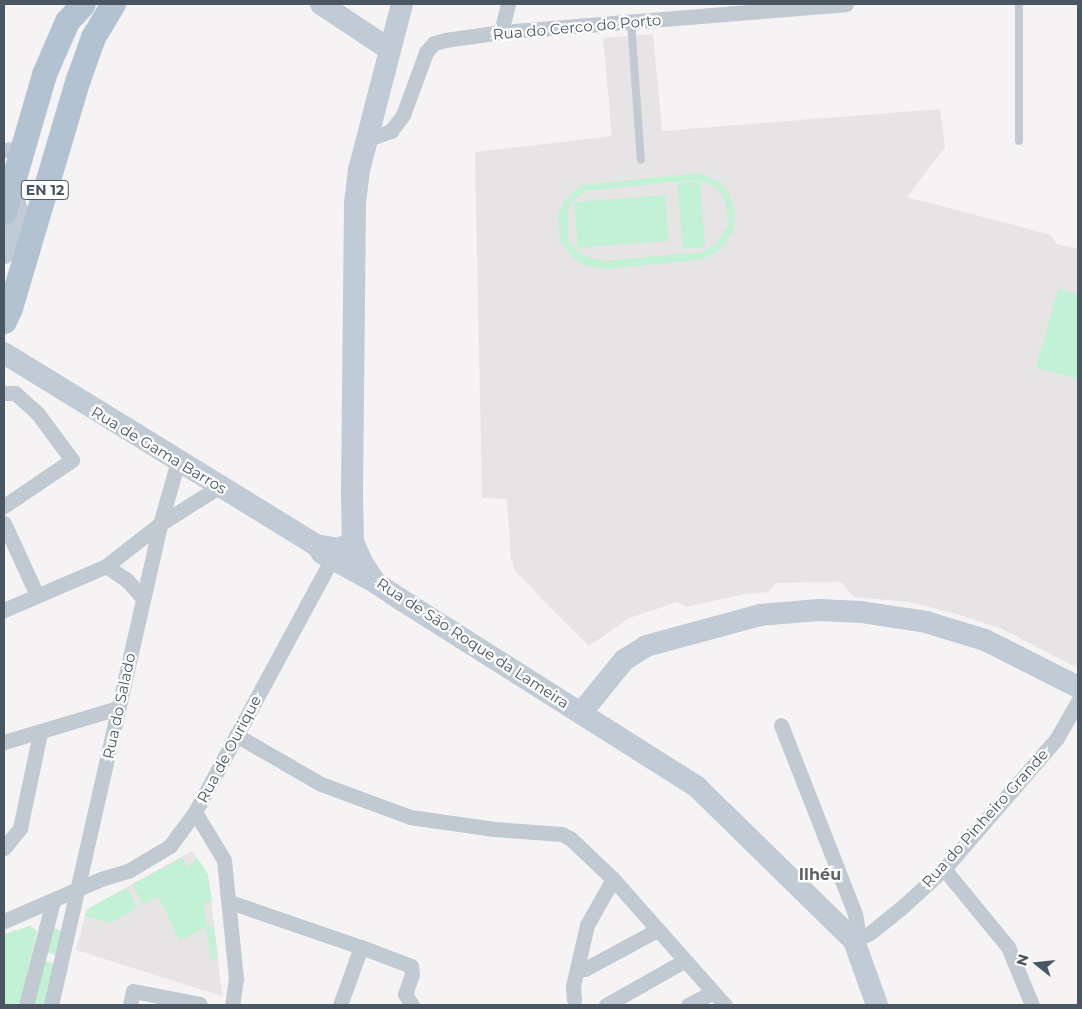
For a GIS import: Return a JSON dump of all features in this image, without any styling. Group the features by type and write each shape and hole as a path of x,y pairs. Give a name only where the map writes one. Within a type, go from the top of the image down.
{"main road":[{"name":"EN 12","path":"4,321 10,308 78,79 93,37 113,4"},
{"path":"320,4 389,49"},
{"name":"Rua de São Roque da Lameira","path":"402,4 366,140 354,204 354,542 376,583 697,787 854,940 877,1005"},
{"name":"EN 12","path":"4,212 11,188 13,149 44,74 74,10"},
{"path":"4,253 17,211 11,188"},
{"name":"Rua de Gama Barros","path":"4,353 376,583"},
{"name":"Rua de Gama Barros","path":"324,552 339,549 354,542"},
{"path":"581,713 624,660 646,646 760,615 819,610 861,612 934,625 985,640 1078,687"}],"street":[{"path":"501,32 508,4"},
{"name":"Rua do Cerco do Porto","path":"366,140 391,131 403,115 426,52 434,43 501,32 846,4"},
{"path":"4,393 15,393 38,414 72,460 4,506"},
{"name":"Rua do Salado","path":"51,1005 79,888 142,598 178,461"},
{"path":"4,610 106,566 160,524 220,486"},
{"path":"4,523 37,595"},
{"name":"Rua de Ourique","path":"4,921 153,858 170,846 195,812 236,735 324,552"},
{"path":"106,566 127,580 142,598"},
{"name":"Rua do Pinheiro Grande","path":"854,940 878,927 944,869 1057,738 1078,701"},
{"path":"4,742 40,733 118,708"},
{"path":"781,725 855,914 857,925 854,940"},
{"path":"4,848 20,828 40,733"},
{"path":"236,735 321,784 410,817 562,834 613,879 725,1005"},
{"path":"195,812 224,860 230,902 236,978 232,1005"},
{"path":"944,869 1008,947 1032,1005"},
{"path":"571,1003 587,925 613,879"},
{"path":"26,1005 53,901"},
{"path":"230,902 411,966 412,974 405,994 412,1005"},
{"path":"577,969 585,969 657,930"},
{"path":"340,1005 360,947"},
{"path":"606,1005 684,961"},
{"path":"130,1005 133,991 200,1004"},
{"path":"688,1005 713,992"}],"lane":[{"path":"1019,4 1019,140"},
{"path":"631,22 640,160"}],"shaded area":[{"path":"653,34 662,131 940,109 945,147 907,197 1051,235 1056,244 1078,249 1078,668 1002,629 960,615 910,602 853,597 842,582 776,583 768,592 745,594 686,607 677,602 629,618 589,646 516,572 511,560 507,499 482,498 475,152 612,136 603,38"},
{"path":"192,851 204,868 209,881 222,996 76,950 87,909"}],"green space":[{"path":"699,173 719,181 729,193 735,213 733,231 724,246 715,253 700,260 605,269 587,266 575,260 560,241 558,215 563,203 580,185","holes":["699,181 677,183 683,249 705,247 700,181 714,186 723,196 727,209 728,224 722,237 712,247 701,252 604,261 584,256 568,240 568,210 572,202 586,191"]},
{"path":"665,195 669,241 578,248 574,202"},
{"path":"1058,289 1078,294 1078,379 1036,368"},
{"path":"182,858 188,867 198,859 208,875 212,902 204,903 206,926 214,926 218,958 211,960 206,927 180,941 158,896 143,904 133,884"},
{"path":"127,888 137,908 110,923 84,916 91,907"},
{"path":"30,926 37,931 20,1003 4,1005 4,934"},
{"path":"54,927 62,932 58,955 44,952"},
{"path":"42,960 56,964 46,1005 31,1005"}],"district":[{"name":"Ilhéu","path":"820,875"}]}
